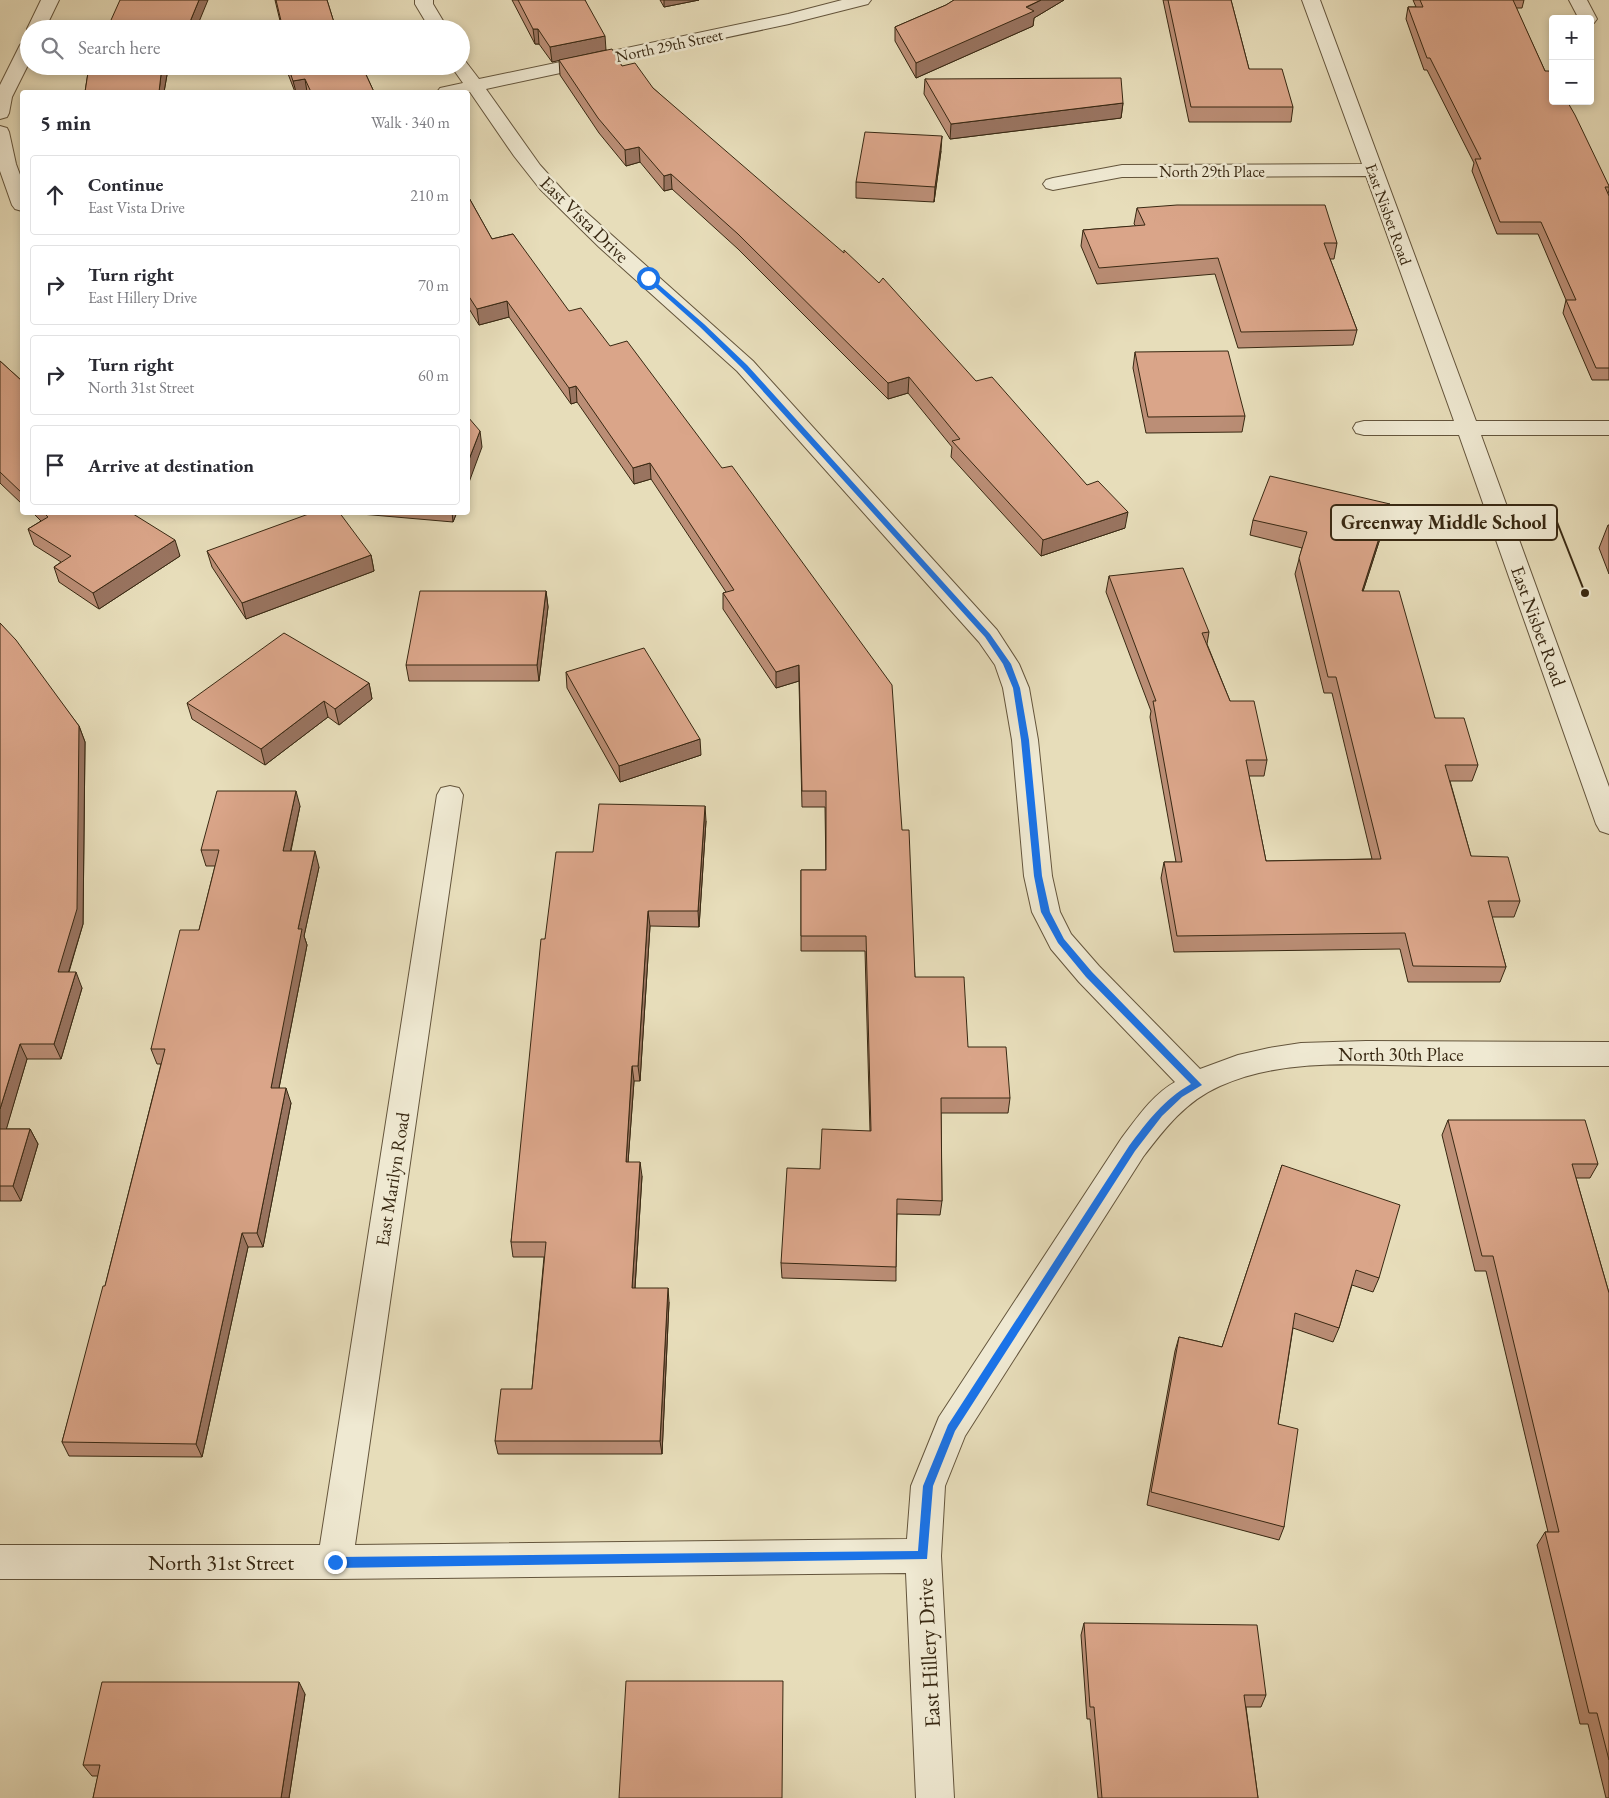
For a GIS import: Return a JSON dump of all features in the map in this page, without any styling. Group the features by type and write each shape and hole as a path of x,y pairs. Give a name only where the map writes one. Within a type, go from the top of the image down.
{"street":[{"path":"40,20 50,0"},
{"path":"424,0 424,4 433,20"},
{"name":"North 29th Street","path":"456,90 789,19 862,0"},
{"name":"East Nisbet Road","path":"1311,0 1468,429 1609,824"},
{"path":"1578,0 1586,15"},
{"path":"0,112 4,97 20,64"},
{"name":"East Vista Drive","path":"467,75 535,170 561,200 744,366 988,636 1007,664 1016,688 1025,740 1038,876 1046,912 1061,941 1089,974 1197,1085"},
{"path":"0,132 12,186 20,201"},
{"name":"North 29th Place","path":"1053,184 1122,171 1373,170"},
{"path":"1364,428 1609,428"},
{"name":"East Marilyn Road","path":"335,1562 450,795"},
{"name":"North 30th Place","path":"1197,1085 1228,1070 1269,1059 1326,1054 1609,1054"},
{"name":"East Hillery Drive","path":"935,1798 923,1556 928,1486 951,1428 1132,1148 1159,1114 1179,1095 1197,1085"},
{"name":"North 31st Street","path":"0,1562 335,1562 923,1556"}],"building":[{"path":"120,0 199,0 191,20 111,20"},
{"path":"276,0 327,0 333,20 281,20"},
{"path":"518,0 585,0 605,36 550,47 538,29 533,29"},
{"path":"954,0 1041,0 1026,7 1034,11 916,63 895,27"},
{"path":"1168,0 1231,0 1249,69 1282,69 1293,107 1191,107"},
{"path":"1420,0 1513,0 1545,71 1549,71 1549,105 1569,105 1575,115 1609,186 1605,187 1609,196 1609,368 1596,368 1566,300 1576,300 1541,222 1500,222 1475,159 1481,159 1430,58 1427,58 1408,7 1423,7"},
{"path":"612,49 622,66 635,63 653,88 844,253 844,250 879,283 883,278 976,381 992,377 1087,485 1098,481 1128,512 1043,540 952,441 960,439 909,377 888,383 738,234 671,174 664,176 639,147 625,150 598,118 559,60"},
{"path":"88,75 161,75 159,90 85,90"},
{"path":"291,75 366,75 373,90 310,90 305,79 293,81"},
{"path":"1121,78 1123,103 951,124 925,79"},
{"path":"865,132 942,136 935,187 856,182"},
{"path":"470,200 492,239 513,234 569,311 581,308 610,346 627,341 722,468 732,466 892,685 902,830 909,830 915,977 964,977 968,1047 1006,1047 1010,1098 941,1098 942,1201 897,1199 896,1267 781,1263 787,1168 820,1169 822,1129 871,1131 866,936 801,936 801,870 826,870 826,791 802,791 799,665 776,672 723,593 734,590 650,463 633,468 576,386 569,388 507,301 477,309 470,298"},
{"path":"1177,205 1325,205 1337,243 1324,243 1357,330 1241,332 1218,258 1099,268 1083,230 1145,225 1137,208"},
{"path":"1228,351 1245,416 1148,417 1135,352"},
{"path":"0,361 20,379 20,491 0,472"},
{"path":"470,419 480,431 470,457"},
{"path":"1270,476 1390,504 1362,591 1399,591 1435,718 1464,718 1478,765 1445,765 1471,856 1508,857 1520,901 1488,901 1506,967 1413,966 1405,933 1177,936 1164,862 1182,862 1153,701 1156,701 1109,576 1183,568 1209,632 1202,633 1230,701 1254,701 1267,760 1246,760 1266,861 1381,859 1336,677 1328,677 1299,558 1307,532 1253,520"},
{"path":"46,515 135,515 175,540 93,593 54,567 71,556 28,529 48,517"},
{"path":"306,515 341,515 371,555 242,603 207,551"},
{"path":"420,591 546,591 537,665 406,665"},
{"path":"0,623 16,640 79,726 77,909 58,972 76,972 54,1044 20,1044 0,1109"},
{"path":"284,633 369,683 335,709 324,701 261,749 187,703"},
{"path":"644,648 700,739 619,766 566,672"},
{"path":"217,791 296,791 283,851 315,851 298,929 302,929 271,1088 286,1088 257,1233 242,1233 196,1444 62,1442 103,1286 105,1286 165,1049 151,1049 180,930 199,930 219,850 201,850"},
{"path":"599,804 705,806 698,911 648,911 638,1066 632,1066 626,1162 640,1162 632,1288 668,1288 660,1441 495,1441 501,1389 532,1389 546,1242 511,1242 541,939 545,939 556,852 593,852"},
{"path":"1448,1120 1585,1120 1598,1164 1572,1164 1609,1293 1609,1760 1597,1713 1589,1713 1545,1532 1559,1532 1493,1256 1482,1256"},
{"path":"0,1129 30,1129 13,1186 0,1186"},
{"path":"1282,1165 1400,1205 1379,1278 1356,1270 1339,1328 1295,1313 1278,1424 1298,1429 1284,1527 1151,1492 1179,1337 1222,1347"},
{"path":"1084,1623 1257,1625 1266,1695 1244,1695 1258,1798 1102,1798 1094,1707 1090,1707"},
{"path":"626,1681 783,1681 782,1798 619,1798"},
{"path":"102,1682 299,1682 281,1798 93,1798 100,1765 83,1765"}],"place":[{"name":"Greenway Middle School","path":"1585,593"}],"route":[{"path":"335,1562 923,1556 928,1486 951,1428 1132,1148 1159,1114 1179,1095 1197,1085 1089,974 1061,941 1046,912 1038,876 1025,740 1016,688 1007,664 988,636 744,366 648,278"}]}
